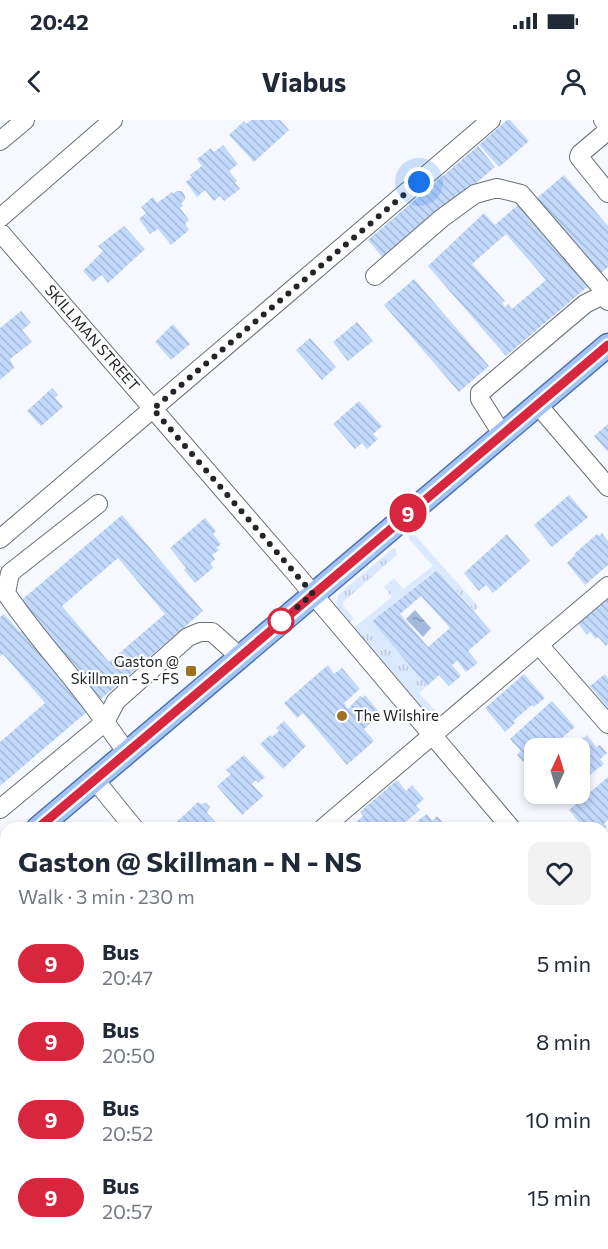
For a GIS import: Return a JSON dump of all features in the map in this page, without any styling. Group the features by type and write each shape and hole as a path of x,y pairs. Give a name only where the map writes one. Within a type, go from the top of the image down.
{"main road":[{"path":"45,822 608,345"}],"street":[{"path":"0,141 25,120"},
{"path":"0,218 113,120"},
{"path":"0,539 491,120"},
{"path":"603,120 606,124 606,132 579,157 608,193"},
{"path":"375,276 442,218 475,194 498,188 520,194 600,286 607,299"},
{"name":"SKILLMAN STREET","path":"0,232 313,594 506,822"},
{"path":"502,434 480,399 480,393 585,304 599,297 607,299"},
{"path":"537,405 608,487"},
{"path":"98,504 10,573 6,593 84,692 127,753"},
{"path":"330,822 608,586"},
{"path":"0,809 105,722 116,701 188,637 200,632 212,632 239,657"},
{"path":"538,645 608,724"},
{"path":"95,780 129,822"}],"green space":[{"path":"412,532 479,607 474,611 437,569 372,621 427,686 419,693 443,719 437,722 431,721 352,629 392,597 384,587 394,578 403,589 433,566 409,539"},
{"path":"393,548 396,549 397,555 343,602 354,619 348,624 337,607 339,594"}],"water":[{"path":"415,610 431,628 423,637 406,619"}],"building":[{"path":"251,120 280,120 289,130 254,162 229,135 244,121 246,124"},
{"path":"507,120 510,120 529,141 499,167 479,145"},
{"path":"223,145 238,164 229,171 240,189 224,201 220,196 214,201 205,190 197,197 186,182 192,177 190,175 202,166 197,159 211,148 214,152"},
{"path":"478,146 495,167 385,260 368,240"},
{"path":"564,175 608,226 608,267 600,274 536,199"},
{"path":"176,191 182,191 185,196 185,200 181,203 183,206 180,208 189,220 185,224 189,230 171,245 158,229 150,234 139,219 146,213 141,207 153,197 157,203"},
{"path":"522,201 593,282 506,356 428,266 484,213 495,225","holes":["506,234 546,280 512,309 508,304 505,307 502,303 505,301 472,264"]},
{"path":"124,226 145,249 108,283 102,275 93,282 83,271 103,251 98,246"},
{"path":"414,279 489,366 459,392 384,305"},
{"path":"21,311 31,323 22,330 32,342 10,359 14,368 0,380 0,328"},
{"path":"357,322 373,341 348,361 333,342"},
{"path":"173,324 190,344 171,360 155,342"},
{"path":"310,338 336,367 322,380 296,350"},
{"path":"52,388 58,395 55,398 63,407 41,426 27,411"},
{"path":"359,401 382,426 373,434 378,439 367,449 362,443 355,449 333,424"},
{"path":"608,424 608,452 594,436"},
{"path":"569,495 588,517 552,547 534,525"},
{"path":"122,515 203,611 101,699 18,603","holes":["118,558 165,614 109,662 62,606"]},
{"path":"205,518 216,531 213,534 221,544 216,548 219,550 212,555 215,559 210,564 213,568 195,583 170,548"},
{"path":"602,533 608,541 608,565 585,585 567,563 597,534 599,536"},
{"path":"507,534 530,561 493,593 486,585 479,591 464,573"},
{"path":"437,570 491,631 468,651 478,663 466,672 457,661 452,665 461,676 449,686 439,675 427,686 372,621","holes":["421,596 450,628 428,647 400,614"]},
{"path":"608,597 608,644 606,646 590,632 587,635 578,623"},
{"path":"4,614 20,632 23,629 88,711 0,786 0,742 45,703 3,654 0,656 0,617"},
{"name":"The Wilshire","path":"328,665 334,674 342,668 360,689 344,703 348,709 360,696 362,698 365,695 381,714 364,729 374,741 347,765 303,713 297,718 284,703"},
{"path":"524,674 545,698 534,707 532,705 513,721 515,723 505,732 485,708"},
{"path":"605,674 608,678 608,708 590,686"},
{"path":"552,701 575,727 562,738 524,738 524,762 517,755 521,751 510,739"},
{"path":"284,721 306,746 283,769 260,744 279,731 276,728"},
{"path":"590,739 596,747 600,745 607,753 600,759 604,764 590,775"},
{"path":"244,755 265,777 258,783 256,780 252,784 263,796 242,815 217,786 231,774 226,770"},
{"path":"608,777 608,820 606,822 579,822 569,810 576,804 590,804 590,792"},
{"path":"397,780 406,791 412,785 424,799 416,806 420,810 405,822 356,822 363,816 360,812"},
{"path":"198,802 206,803 210,807 207,813 215,822 176,822"},
{"path":"427,814 432,821 437,816 442,822 416,822"}],"bus line":[{"name":"9","path":"45,822 608,345"}],"place":[{"name":"Gaston @ Skillman - S - FS","path":"191,671"},
{"name":"The Wilshire","path":"342,716"}],"route":[{"path":"281,621 313,594 153,409 419,182"}]}
